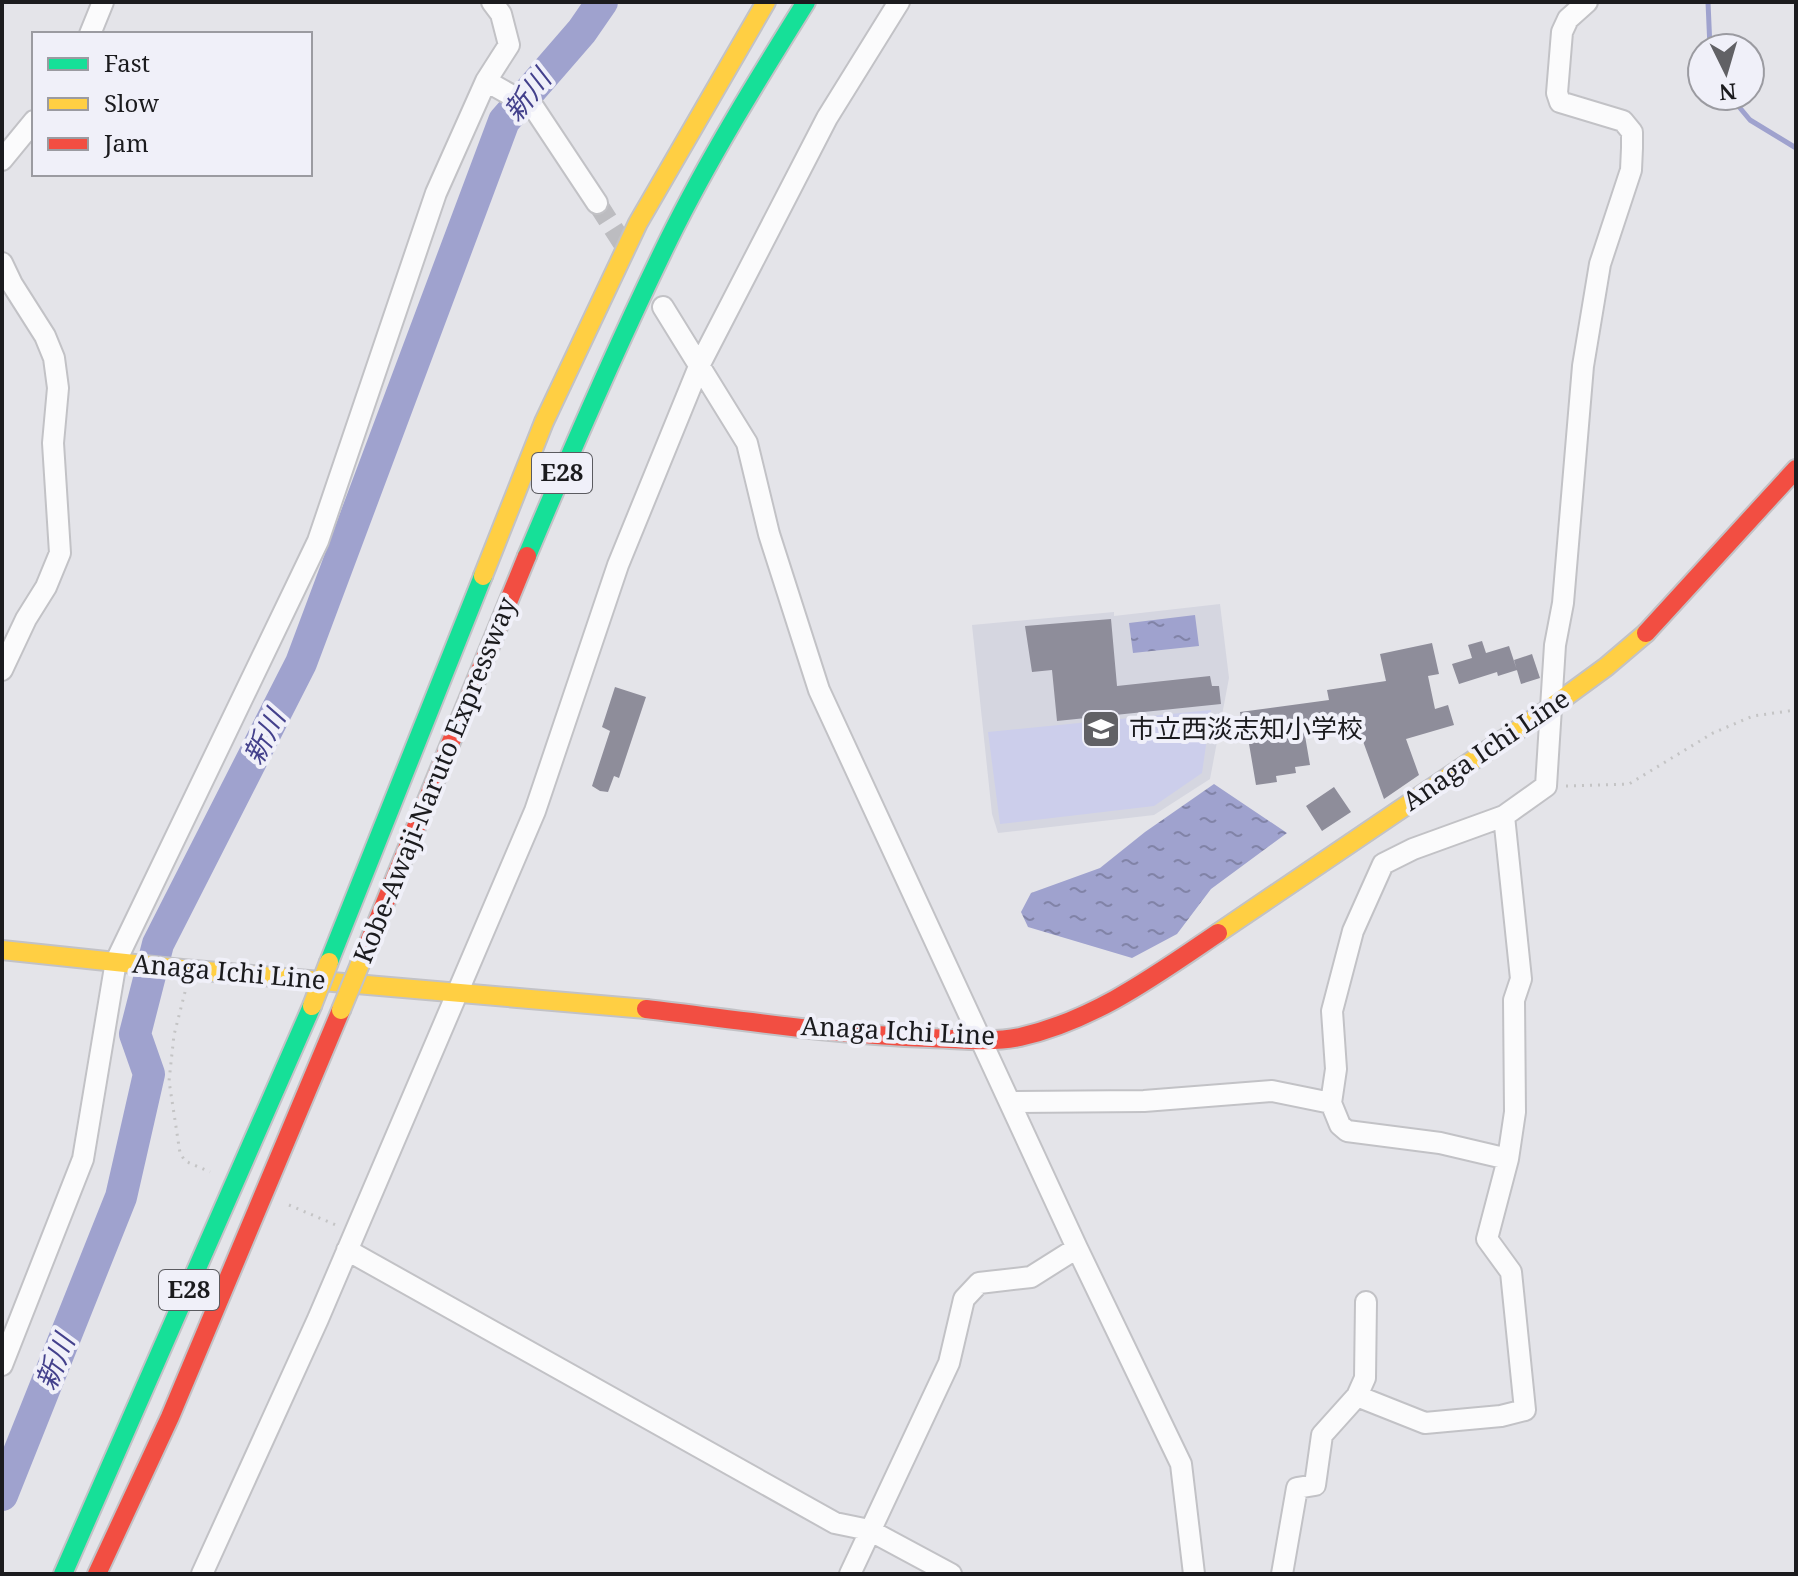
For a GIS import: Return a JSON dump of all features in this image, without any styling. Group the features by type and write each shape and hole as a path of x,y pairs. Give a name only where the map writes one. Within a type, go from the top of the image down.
{"main road":[{"name":"Kobe-Awaji-Naruto Expressway","path":"63,1574 312,1006 544,422 638,223 766,2"},
{"name":"Kobe-Awaji-Naruto Expressway","path":"97,1574 170,1417 560,478 624,335 670,237 759,78 806,2"},
{"name":"Anaga Ichi Line","path":"2,950 187,970 627,1007 898,1037 982,1040 1019,1037 1077,1019 1129,993 1550,708 1606,667 1652,627 1796,469"}],"street":[{"path":"91,32 103,2"},
{"path":"2,1365 83,1159 124,962 318,541 436,193 486,81 509,45 501,14 492,2"},
{"path":"202,1574 318,1319 535,811 618,565 700,364 827,118 899,2"},
{"path":"1508,1159 1440,1143 1347,1131 1340,1125 1331,1103 1336,1069 1332,1011 1353,931 1383,864 1413,849 1504,816 1546,786 1555,645 1563,603 1583,366 1600,264 1631,170 1632,132 1623,121 1560,102 1557,93 1562,32 1568,19 1587,2"},
{"path":"486,81 534,108 597,203"},
{"path":"2,160 32,123"},
{"path":"2,263 7,284 45,336 54,358 58,388 53,443 60,553 46,587 26,619 2,670"},
{"path":"663,307 747,443 769,534 819,690 1077,1248 1181,1464 1194,1574"},
{"path":"1357,1396 1425,1423 1501,1416 1525,1410 1511,1272 1487,1239 1508,1159 1515,1112 1514,1000 1521,979 1504,816"},
{"path":"1350,843 1383,864"},
{"path":"1010,1102 1144,1101 1272,1091 1331,1103"},
{"path":"350,1241 835,1523 869,1530 951,1574"},
{"path":"850,1574 949,1363 964,1299 979,1283 1031,1277 1077,1248"},
{"path":"1282,1574 1297,1488 1315,1485 1322,1435 1357,1396 1365,1378 1366,1302"}],"path":[{"path":"1546,786 1629,784 1713,733 1753,716 1796,710"},
{"path":"187,970 174,1035 169,1081 180,1153 185,1161 211,1172"},
{"path":"289,1205 350,1241"}],"shaded area":[{"name":"市立西淡志知小学校","path":"1220,604 1229,678 1210,779 1154,815 998,833 992,814 972,625 1114,612 1114,616"},
{"path":"1211,710 1202,773 1154,806 1000,824 988,732"}],"water":[{"path":"1195,615 1199,646 1133,653 1129,623"},
{"path":"1214,784 1287,833 1211,889 1177,934 1132,958 1028,927 1021,912 1031,893 1100,868"}],"building":[{"path":"1111,619 1117,686 1210,676 1212,686 1219,686 1221,704 1057,721 1052,670 1032,672 1025,626"},
{"path":"1482,641 1486,653 1509,646 1517,670 1498,676 1497,672 1459,684 1452,664 1472,658 1468,645"},
{"path":"1432,643 1439,674 1428,676 1435,709 1448,705 1454,725 1406,739 1419,775 1384,799 1356,722 1304,730 1310,765 1295,767 1296,773 1276,776 1277,782 1256,785 1240,712 1329,700 1327,690 1386,681 1380,654"},
{"path":"1532,654 1540,678 1521,684 1514,660"},
{"path":"615,687 646,697 619,778 614,776 608,792 592,786 610,731 602,727"},
{"path":"1334,787 1351,812 1322,831 1306,806"}],"waterway":[{"name":"新川","path":"2,1495 121,1197 149,1074 135,1034 158,944 301,663 504,121 582,31 602,2"},
{"path":"1708,2 1709,32"},
{"path":"1743,112 1750,120 1796,148"}],"tunnel":[{"path":"597,203 629,253"}],"traffic: fast":[{"path":"527,556 596,396 684,209 806,2"},
{"path":"329,962 483,576"},
{"path":"63,1574 312,1006"}],"traffic: slow":[{"path":"483,576 544,422 638,223 766,2"},
{"path":"1218,933 1550,708 1646,633"},
{"path":"2,950 182,969 646,1009"},
{"path":"312,1006 329,962"},
{"path":"341,1010 360,964"}],"traffic: jam":[{"path":"1646,633 1796,469"},
{"path":"360,964 527,556"},
{"path":"646,1009 859,1034 1009,1039 1047,1029 1099,1008 1148,980 1218,933"},
{"path":"97,1574 170,1417 341,1010"}],"place":[{"name":"市立西淡志知小学校","path":"1101,729"}]}
